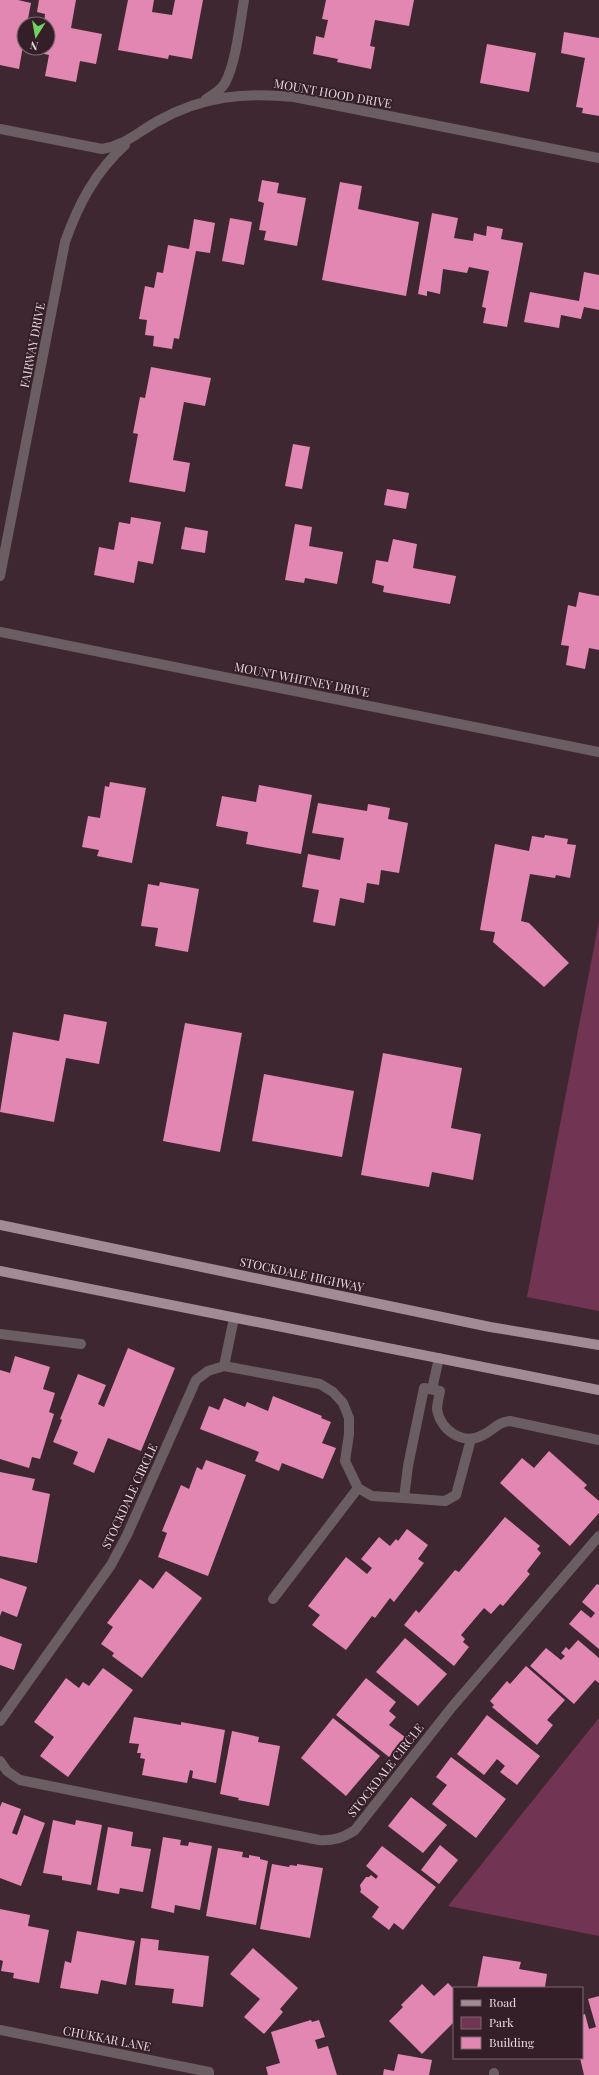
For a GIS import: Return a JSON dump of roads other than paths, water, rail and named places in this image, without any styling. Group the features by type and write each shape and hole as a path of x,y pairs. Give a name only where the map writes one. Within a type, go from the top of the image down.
{"main road":[{"name":"STOCKDALE HIGHWAY","path":"0,1225 497,1328 599,1345"},
{"path":"0,1271 599,1390"}],"street":[{"path":"199,103 214,94 225,84 231,69 244,0"},
{"name":"MOUNT HOOD DRIVE","path":"0,129 102,149 116,146 134,138 158,121 199,103 232,96 263,94 294,97 599,158"},
{"name":"FAIRWAY DRIVE","path":"0,576 65,242 76,213 93,182 114,155 134,138"},
{"name":"MOUNT WHITNEY DRIVE","path":"0,632 599,752"},
{"path":"234,1318 224,1366 320,1384 333,1392 343,1403 349,1418 349,1434 345,1461 358,1488 372,1496 445,1501 456,1495 471,1439"},
{"path":"0,1334 81,1344"},
{"path":"432,1389 439,1358"},
{"name":"STOCKDALE CIRCLE","path":"0,1721 111,1565 127,1535 196,1380 208,1371 224,1366"},
{"path":"404,1498 408,1466 424,1388 440,1391 437,1408 441,1421 449,1432 460,1437 471,1439 483,1436 500,1423 510,1421 599,1440"},
{"path":"273,1599 358,1488"},
{"name":"STOCKDALE CIRCLE","path":"0,1761 7,1772 20,1780 319,1840 329,1841 342,1838 355,1830 452,1707 599,1536"},
{"name":"CHUKKAR LANE","path":"0,2030 209,2073"}]}
